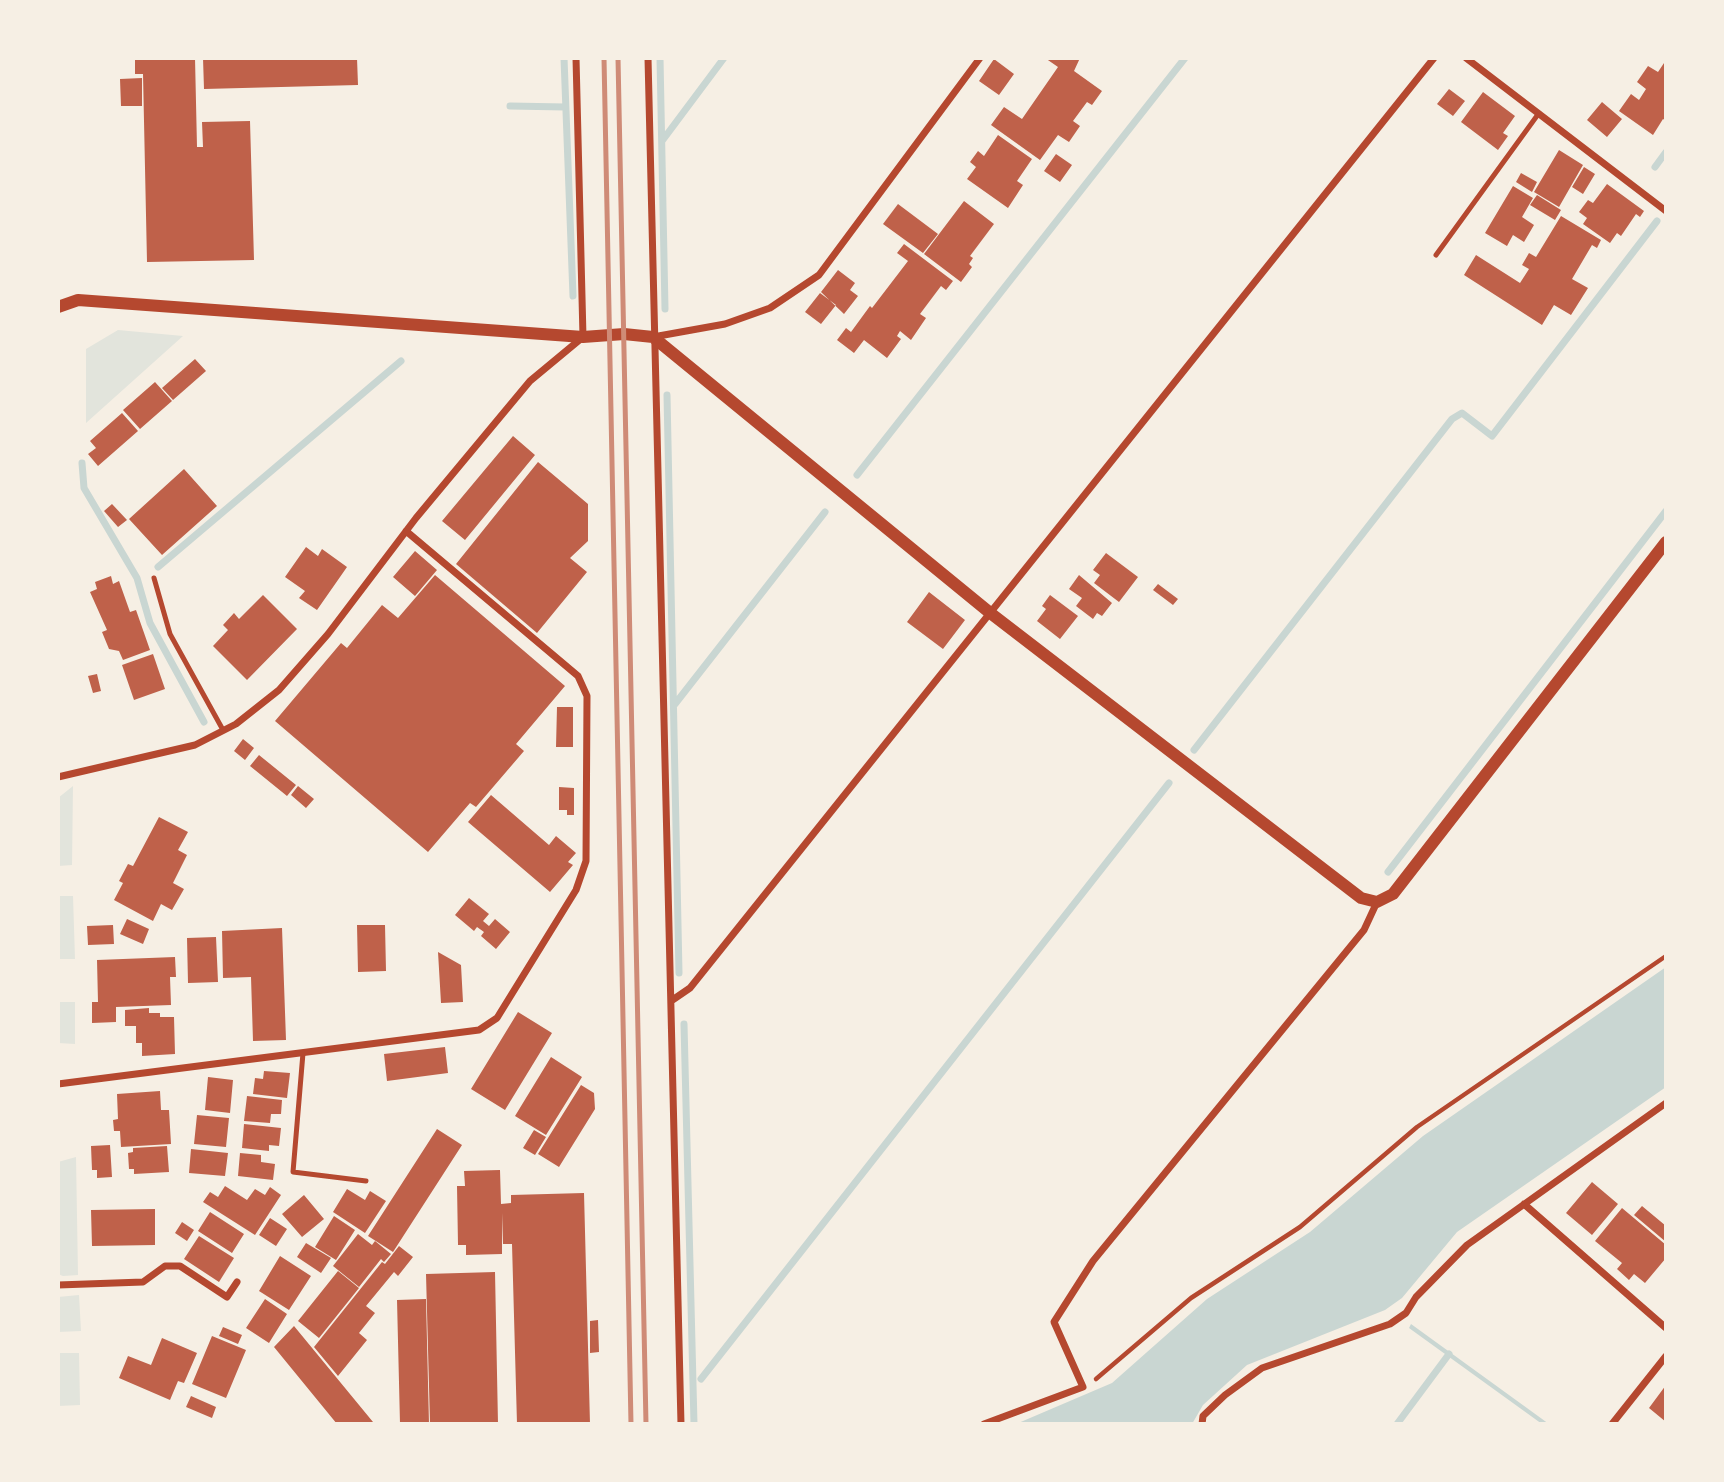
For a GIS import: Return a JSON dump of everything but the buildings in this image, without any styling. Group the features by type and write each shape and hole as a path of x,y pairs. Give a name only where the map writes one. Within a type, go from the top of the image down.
{"street":[{"path":"576,58 583,337"},
{"path":"648,58 681,1424"},
{"path":"58,307 78,300 583,337 624,334 653,337 725,324 770,308 818,275 980,58"},
{"path":"671,1001 690,988 1434,58"},
{"path":"1466,58 1666,211"},
{"path":"58,777 195,745 223,730 279,690 328,634 406,531 530,381 583,337"},
{"path":"653,337 989,612 1361,898 1377,902"},
{"path":"58,1084 479,1030 497,1018 576,890 586,861 589,719 587,696 578,676 406,531"},
{"path":"984,1424 1083,1387 1054,1322 1093,1261 1364,930 1377,902 1393,894 1666,542"},
{"path":"1202,1424 1203,1416 1225,1395 1262,1368 1390,1324 1405,1313 1416,1297 1467,1245 1666,1104"},
{"path":"1524,1204 1666,1328"},
{"path":"58,1285 143,1282 165,1266 180,1266 227,1297 237,1282"},
{"path":"1612,1424 1666,1356"}],"lane":[{"path":"1436,255 1539,113"},
{"path":"154,578 170,634 223,730"},
{"path":"303,1053 293,1172 366,1181"}],"path":[{"path":"1083,1387 1110,1370 1191,1298 1300,1227 1417,1127 1666,956"}],"shaded area":[{"path":"118,330 183,336 86,423 86,349"},
{"path":"73,786 72,865 58,866 58,798"},
{"path":"58,896 73,896 75,959 58,959"},
{"path":"1666,967 1666,1087 1457,1232 1402,1298 1385,1310 1247,1365 1203,1405 1192,1424 1016,1424 1112,1383 1207,1299 1310,1232 1423,1136"},
{"path":"58,1002 75,1002 75,1044 58,1043"},
{"path":"76,1157 78,1275 63,1276 58,1274 58,1162"},
{"path":"79,1295 81,1331 58,1332 58,1297"},
{"path":"1411,1324 1549,1424 1542,1424 1409,1328"},
{"path":"58,1353 79,1353 80,1405 58,1406"}],"waterway":[{"path":"564,58 573,296"},
{"path":"660,58 665,309"},
{"path":"662,141 724,58"},
{"path":"857,475 1185,58"},
{"path":"510,106 565,107"},
{"path":"1655,167 1666,152"},
{"path":"1194,750 1452,419 1462,413 1492,436 1657,221"},
{"path":"158,567 401,361"},
{"path":"667,395 679,973"},
{"path":"82,463 84,488 137,578 150,623 204,722"},
{"path":"1388,872 1666,511"},
{"path":"675,704 825,512"},
{"path":"701,1379 1169,783"},
{"path":"684,1024 694,1424"},
{"path":"1397,1424 1449,1354"}],"railway":[{"path":"604,58 631,1424"},
{"path":"618,58 646,1424"}]}
